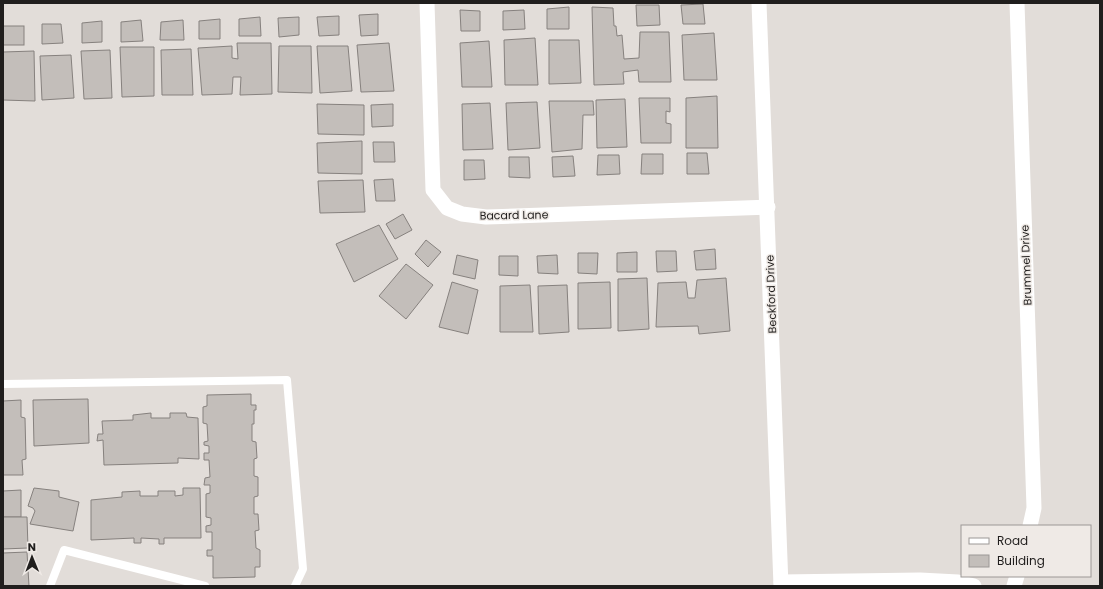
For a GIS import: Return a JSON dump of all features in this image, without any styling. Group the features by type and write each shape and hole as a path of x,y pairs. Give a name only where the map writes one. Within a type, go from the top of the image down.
{"street":[{"name":"Bacard Lane","path":"427,3 433,190 447,208 462,214 486,217 768,207"},
{"name":"Beckford Drive","path":"759,3 768,207 781,584"},
{"name":"Brummel Drive","path":"1017,3 1034,508 1030,525"},
{"path":"781,584 920,580 958,582 974,586"}],"lane":[{"path":"3,384 286,380 303,569 295,586"},
{"path":"50,586 64,550 204,586"}],"building":[{"path":"703,4 705,24 683,24 681,5"},
{"path":"636,5 659,5 660,25 637,26"},
{"path":"569,7 569,29 547,29 547,9"},
{"path":"592,7 613,8 614,26 616,26 617,36 622,35 624,59 639,58 640,32 669,32 671,82 639,82 638,70 623,72 624,84 594,85"},
{"path":"460,10 480,11 480,31 461,31"},
{"path":"524,10 525,29 503,30 503,11"},
{"path":"378,14 378,35 361,36 359,15"},
{"path":"339,16 339,35 319,36 317,17"},
{"path":"260,17 261,36 239,36 239,19"},
{"path":"299,17 299,35 279,37 278,18"},
{"path":"220,19 220,39 199,39 199,21"},
{"path":"141,20 143,41 121,42 121,22"},
{"path":"183,20 184,40 160,40 161,22"},
{"path":"102,21 102,42 82,43 82,23"},
{"path":"42,24 61,24 63,43 42,44"},
{"path":"3,26 24,26 24,45 3,45"},
{"path":"714,33 717,80 684,80 682,35"},
{"path":"535,38 538,85 505,85 504,40"},
{"path":"549,40 579,40 581,83 549,84"},
{"path":"489,41 492,87 462,87 460,43"},
{"path":"237,43 271,43 272,94 240,95 241,77 233,77 232,94 202,95 198,48 232,46 232,58 238,59"},
{"path":"389,43 394,91 361,92 357,45"},
{"path":"279,46 311,46 312,93 278,92"},
{"path":"317,46 348,46 352,91 320,93"},
{"path":"120,47 154,47 154,96 122,97"},
{"path":"191,49 193,95 162,95 161,50"},
{"path":"110,50 112,98 84,99 81,51"},
{"path":"34,51 35,101 3,100 3,52"},
{"path":"71,55 74,98 42,100 40,56"},
{"path":"717,96 718,148 686,148 686,98"},
{"path":"639,98 670,98 670,112 666,111 666,123 671,124 671,143 641,143"},
{"path":"625,99 627,147 597,148 596,100"},
{"path":"549,101 593,101 594,115 583,115 582,149 552,152"},
{"path":"537,102 540,148 508,150 506,103"},
{"path":"490,103 493,149 463,150 462,104"},
{"path":"317,104 364,105 364,135 318,134"},
{"path":"393,104 393,126 372,127 371,105"},
{"path":"362,141 362,174 318,173 317,143"},
{"path":"373,142 394,142 395,162 374,162"},
{"path":"687,153 707,153 709,174 687,174"},
{"path":"642,154 663,154 663,174 641,174"},
{"path":"598,155 619,155 620,174 597,175"},
{"path":"573,156 575,176 553,177 552,157"},
{"path":"509,157 529,157 530,178 509,177"},
{"path":"464,160 484,160 485,179 464,180"},
{"path":"393,179 395,201 376,201 374,180"},
{"path":"363,180 365,212 320,213 318,181"},
{"path":"403,214 412,230 395,239 386,224"},
{"path":"379,225 398,259 354,282 336,244"},
{"path":"426,240 441,252 428,267 415,254"},
{"path":"715,249 716,269 696,270 694,251"},
{"path":"656,251 676,251 677,271 657,272"},
{"path":"637,252 637,272 617,272 617,253"},
{"path":"578,253 598,253 597,274 578,273"},
{"path":"457,255 478,260 475,279 453,274"},
{"path":"557,255 558,274 538,273 537,256"},
{"path":"499,256 518,256 518,276 499,275"},
{"path":"406,264 433,285 406,319 379,296"},
{"path":"647,278 649,329 618,331 618,279"},
{"path":"726,278 730,331 699,334 698,326 656,327 658,283 686,282 688,298 695,298 697,280"},
{"path":"452,282 478,290 468,334 439,327"},
{"path":"610,282 611,328 578,329 578,283"},
{"path":"530,285 533,332 500,332 500,286"},
{"path":"567,285 569,332 539,334 538,286"},
{"path":"251,394 251,405 256,405 256,410 254,410 254,424 252,424 252,441 256,442 257,458 254,459 254,476 258,477 258,496 254,497 254,514 258,514 259,530 255,531 256,548 260,550 260,567 255,567 255,577 213,578 213,556 207,556 207,550 212,550 212,532 206,532 206,526 211,525 211,518 206,517 206,494 210,493 210,485 204,485 205,478 210,477 209,460 204,460 204,453 209,453 209,446 204,445 204,442 208,441 207,424 203,423 203,407 207,406 207,395"},
{"path":"88,399 89,443 34,446 33,400"},
{"path":"21,400 21,417 25,418 26,459 22,460 23,475 3,475 3,401"},
{"path":"151,413 151,418 170,418 170,413 186,413 187,417 198,418 199,459 178,458 178,463 104,465 103,440 97,441 98,434 103,434 102,421 133,420 133,415"},
{"path":"34,488 59,491 59,497 79,502 73,531 30,524 35,511 33,508 28,506"},
{"path":"183,488 200,488 201,538 164,538 164,544 159,544 159,539 141,538 141,543 134,543 134,538 91,540 91,500 122,497 122,492 140,491 140,496 158,496 158,491 175,491 175,496 183,495"},
{"path":"21,490 21,517 3,517 3,491"},
{"path":"3,517 27,517 28,548 3,549"},
{"path":"27,552 29,586 3,586 3,553"}]}
